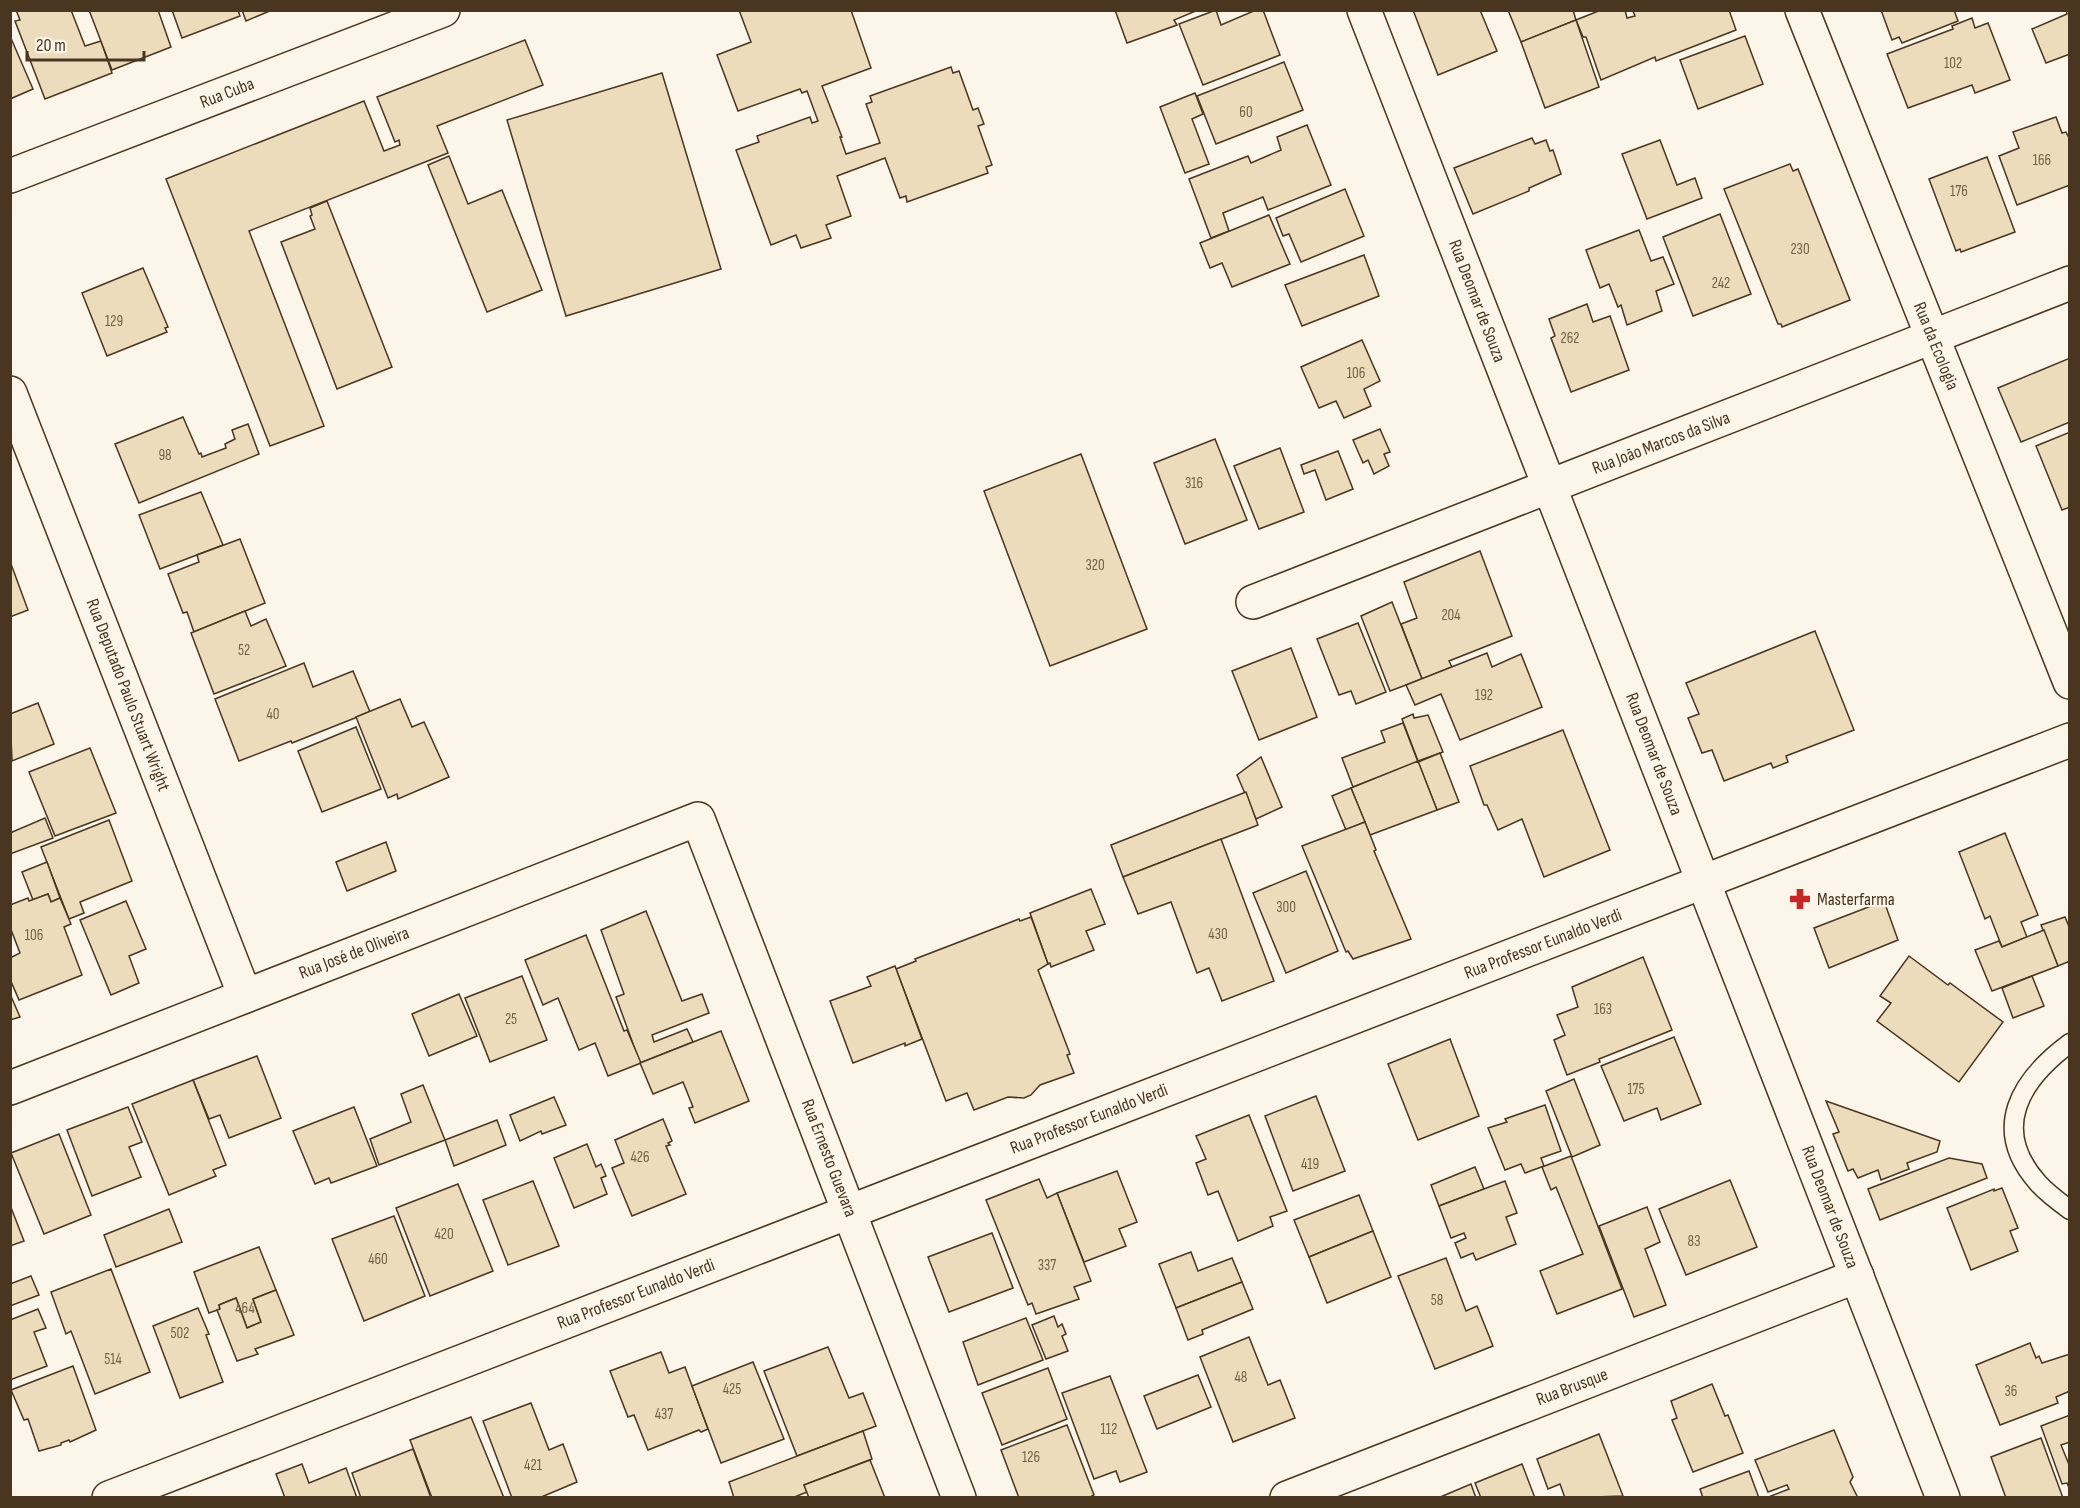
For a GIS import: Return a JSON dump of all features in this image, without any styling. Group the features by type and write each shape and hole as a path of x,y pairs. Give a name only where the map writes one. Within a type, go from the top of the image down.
{"street":[{"name":"Rua Cuba","path":"10,176 443,10"},
{"name":"Rua Deomar de Souza","path":"1364,10 1943,1497"},
{"name":"Rua da Ecologia","path":"1802,10 2070,682"},
{"name":"Rua João Marcos da Silva","path":"1253,602 2070,284"},
{"name":"Rua Deputado Paulo Stuart Wright","path":"10,393 245,996"},
{"name":"Rua Professor Eunaldo Verdi","path":"109,1497 2070,740"},
{"name":"Rua José de Oliveira","path":"10,1088 698,819"},
{"name":"Rua Ernesto Guevara","path":"698,819 959,1497"},
{"name":"Rua Brusque","path":"1287,1497 1857,1276"}],"lane":[{"path":"2070,1043 2050,1058 2027,1083 2013,1119 2016,1144 2023,1162 2038,1183 2070,1210"}],"building":[{"path":"16,10 71,10 85,46 101,41 112,73 45,99 15,21 20,20"},
{"path":"89,10 158,10 171,47 112,70"},
{"path":"172,10 238,10 240,16 182,38"},
{"path":"242,10 272,10 246,21"},
{"path":"739,10 851,10 871,68 822,86 842,137 840,137 846,154 880,143 866,104 872,102 870,96 951,67 953,73 959,71 973,110 978,108 984,124 978,126 992,165 986,167 988,173 907,202 906,196 900,198 885,158 837,176 851,216 826,225 831,238 801,248 796,235 771,245 736,150 759,142 757,136 810,117 812,123 818,121 807,91 802,93 800,89 738,111 717,55 751,42"},
{"path":"1115,10 1198,10 1174,20 1177,25 1127,43"},
{"path":"1216,10 1221,25 1256,10 1263,10 1280,55 1203,85 1179,24"},
{"path":"1413,10 1480,10 1497,51 1438,75"},
{"path":"1508,10 1573,10 1576,20 1521,42"},
{"path":"1601,10 1625,10 1627,18 1635,16 1633,11 1635,10 1729,10 1736,30 1656,61 1655,57 1601,80 1586,37 1583,37 1576,20"},
{"path":"1881,10 1954,10 1958,21 1902,43 1899,37 1892,40"},
{"path":"2066,10 2070,10 2070,54 2046,63 2032,29 2067,14"},
{"path":"1972,18 1975,28 1988,23 2010,80 1975,93 1972,85 1908,108 1887,54 1953,29 1952,26"},
{"path":"1576,20 1599,87 1545,108 1521,42"},
{"path":"10,36 33,89 10,99"},
{"path":"1745,36 1763,84 1698,109 1680,60"},
{"path":"525,40 543,85 437,126 448,153 249,231 324,426 270,446 166,179 364,101 384,151 400,145 399,140 395,142 377,97"},
{"path":"1284,62 1303,110 1216,144 1197,96"},
{"path":"662,73 721,269 566,316 507,120"},
{"path":"1195,93 1203,114 1192,119 1209,164 1185,173 1160,107"},
{"path":"2056,117 2062,133 2066,132 2070,140 2070,185 2017,205 1999,156 2019,148 2013,132"},
{"path":"1307,125 1331,185 1268,210 1263,197 1223,213 1229,231 1211,238 1189,179 1248,156 1251,163 1281,150 1277,137"},
{"path":"1532,138 1535,144 1546,140 1550,151 1553,150 1561,174 1529,188 1529,191 1473,214 1454,168"},
{"path":"1660,140 1677,185 1695,178 1702,198 1647,219 1622,154"},
{"path":"449,156 468,204 502,190 542,290 487,312 428,165"},
{"path":"1987,157 2015,232 1961,252 1960,249 1956,251 1929,179"},
{"path":"1790,164 1793,171 1798,169 1850,300 1782,327 1778,324 1724,189"},
{"path":"1345,189 1364,236 1301,262 1289,234 1283,236 1276,218"},
{"path":"327,201 392,367 337,389 281,242 315,229 310,216 312,215 310,208"},
{"path":"1720,214 1751,294 1693,316 1663,237"},
{"path":"1269,215 1290,264 1232,287 1222,263 1210,268 1200,243"},
{"path":"1639,230 1651,261 1663,257 1674,284 1656,291 1662,311 1627,325 1621,305 1618,307 1609,284 1600,288 1586,250"},
{"path":"1364,255 1379,296 1302,326 1285,285"},
{"path":"143,268 168,327 165,328 167,332 107,356 82,293"},
{"path":"1587,304 1593,322 1610,316 1629,370 1571,392 1551,338 1555,336 1549,319"},
{"path":"1362,340 1380,381 1364,389 1371,406 1344,418 1336,401 1319,408 1301,367"},
{"path":"2070,358 2070,422 2021,442 1998,388"},
{"path":"183,417 202,457 226,448 225,444 235,439 232,430 248,424 259,454 139,503 115,444"},
{"path":"1380,429 1390,452 1384,454 1389,466 1374,474 1368,460 1363,463 1353,440"},
{"path":"2070,432 2070,507 2062,510 2036,446"},
{"path":"1215,439 1247,520 1185,544 1154,463"},
{"path":"1280,448 1304,512 1259,529 1234,466"},
{"path":"1338,451 1353,489 1326,500 1315,470 1304,474 1301,465"},
{"path":"1081,454 1147,629 1050,666 984,491"},
{"path":"201,492 223,545 160,569 139,515"},
{"path":"240,539 265,603 194,632 187,612 183,613 168,574 199,562 197,555"},
{"path":"1480,551 1512,636 1449,661 1452,667 1422,679 1401,624 1417,618 1404,582"},
{"path":"10,565 28,610 10,617"},
{"path":"1392,602 1422,679 1390,691 1361,616"},
{"path":"245,611 251,626 266,619 286,666 214,694 191,633"},
{"path":"1358,623 1386,692 1356,704 1351,691 1339,695 1317,639"},
{"path":"1815,631 1854,730 1786,756 1788,762 1773,768 1771,763 1724,781 1712,750 1702,753 1688,718 1699,714 1686,683"},
{"path":"1291,648 1317,717 1259,740 1232,671"},
{"path":"1487,653 1492,667 1521,654 1542,707 1460,740 1441,694 1415,705 1406,685"},
{"path":"304,663 313,687 353,671 370,712 239,761 215,699"},
{"path":"400,699 412,727 424,722 449,777 398,799 397,794 388,798 356,717"},
{"path":"38,703 54,744 12,761 10,714"},
{"path":"1413,714 1414,718 1428,715 1443,752 1418,761 1402,719"},
{"path":"1403,723 1418,762 1353,787 1342,758 1385,742 1381,731"},
{"path":"356,727 381,789 322,812 298,751"},
{"path":"1563,730 1610,850 1544,877 1522,819 1498,830 1487,805 1484,805 1470,766"},
{"path":"90,748 116,813 55,836 29,772"},
{"path":"1440,753 1459,802 1437,810 1418,762"},
{"path":"1261,757 1282,807 1256,819 1237,775"},
{"path":"1418,761 1437,810 1370,835 1351,788"},
{"path":"1351,788 1365,822 1346,830 1332,796"},
{"path":"1246,792 1258,825 1123,877 1111,845"},
{"path":"45,818 53,838 10,854 10,833"},
{"path":"109,820 132,881 80,902 84,913 69,919 41,847"},
{"path":"1365,822 1376,850 1374,851 1411,939 1353,959 1348,951 1346,952 1302,846"},
{"path":"2005,833 2038,915 2021,922 2027,937 2002,947 1990,916 1985,919 1959,852"},
{"path":"1221,839 1274,981 1222,1001 1209,968 1197,973 1171,902 1138,914 1123,877"},
{"path":"386,842 396,871 347,891 336,862"},
{"path":"47,862 60,898 51,902 48,894 33,900 22,872"},
{"path":"1306,871 1338,951 1286,973 1253,893"},
{"path":"1091,889 1105,924 1086,931 1094,950 1051,967 1030,913"},
{"path":"48,894 51,902 60,898 71,924 64,927 82,975 19,1000 10,979 10,958 20,953 10,927 10,905"},
{"path":"126,901 146,949 129,956 139,983 111,995 80,920"},
{"path":"1884,901 1898,940 1829,968 1814,928"},
{"path":"646,911 682,1001 702,994 709,1013 652,1035 654,1042 687,1029 693,1042 640,1063 616,997 624,994 601,930"},
{"path":"1031,917 1048,964 1038,970 1070,1054 1067,1055 1074,1073 1040,1085 1031,1095 1024,1098 1008,1097 974,1110 967,1093 946,1101 896,969 916,961 915,959 1019,919 1020,921"},
{"path":"2065,917 2070,929 2070,961 2058,966 2041,925"},
{"path":"2044,930 2058,966 1992,991 1975,950 1999,941 2002,947"},
{"path":"586,935 624,1031 627,1030 641,1063 608,1076 595,1043 579,1050 558,998 543,1005 525,960"},
{"path":"1909,956 2003,1022 1959,1082 1877,1021 1891,1003 1880,996"},
{"path":"1643,957 1672,1030 1599,1059 1600,1062 1567,1075 1554,1040 1565,1035 1557,1015 1578,1007 1572,987"},
{"path":"895,966 922,1039 905,1046 905,1043 853,1063 830,1001 871,986 867,977"},
{"path":"522,976 547,1040 490,1062 465,998"},
{"path":"2032,976 2044,1006 2013,1018 2002,988"},
{"path":"10,994 20,1017 10,1020"},
{"path":"459,994 477,1036 429,1056 412,1014"},
{"path":"721,1031 749,1101 695,1123 689,1108 693,1107 683,1082 653,1094 640,1063"},
{"path":"1674,1037 1701,1104 1661,1120 1657,1108 1624,1121 1601,1066"},
{"path":"1450,1039 1479,1116 1418,1140 1388,1064"},
{"path":"257,1056 281,1118 229,1138 220,1115 209,1119 193,1080"},
{"path":"1574,1079 1600,1145 1572,1157 1546,1091"},
{"path":"193,1080 226,1165 213,1170 216,1176 169,1195 132,1104"},
{"path":"423,1085 445,1140 379,1165 370,1139 411,1122 401,1094"},
{"path":"1316,1096 1345,1171 1293,1191 1265,1116"},
{"path":"554,1097 566,1125 542,1134 541,1131 520,1141 510,1115"},
{"path":"1826,1101 1940,1141 1937,1152 1907,1163 1909,1169 1881,1180 1878,1170 1858,1178 1853,1169 1848,1171 1833,1134 1839,1132"},
{"path":"1545,1105 1561,1151 1541,1158 1544,1166 1525,1173 1521,1164 1505,1170 1488,1128 1507,1122 1505,1119"},
{"path":"128,1107 142,1142 129,1147 141,1177 92,1196 67,1130"},
{"path":"354,1107 377,1166 331,1183 329,1178 315,1184 293,1131"},
{"path":"1249,1115 1287,1211 1270,1217 1273,1226 1238,1241 1218,1191 1208,1195 1196,1163 1206,1159 1196,1136"},
{"path":"663,1119 672,1141 666,1146 686,1194 632,1216 612,1168 624,1163 615,1140"},
{"path":"497,1120 506,1145 454,1166 445,1140"},
{"path":"59,1134 91,1215 44,1234 11,1153"},
{"path":"587,1144 596,1167 601,1164 606,1176 601,1178 607,1194 574,1208 554,1158"},
{"path":"1571,1156 1622,1289 1557,1314 1540,1271 1583,1254 1556,1187 1551,1190 1542,1167"},
{"path":"1949,1158 1982,1164 1987,1178 1880,1220 1868,1189"},
{"path":"1475,1167 1484,1189 1439,1206 1431,1185"},
{"path":"1117,1171 1137,1222 1119,1229 1126,1246 1084,1262 1057,1193"},
{"path":"1039,1179 1047,1198 1057,1193 1091,1281 1074,1287 1079,1299 1036,1314 1032,1303 1028,1305 986,1200"},
{"path":"1730,1180 1757,1247 1686,1275 1659,1209"},
{"path":"533,1181 559,1246 508,1265 483,1200"},
{"path":"1505,1181 1517,1213 1506,1217 1516,1244 1476,1260 1473,1253 1461,1258 1455,1243 1466,1238 1464,1233 1451,1238 1439,1206"},
{"path":"458,1184 493,1271 430,1296 396,1208"},
{"path":"2002,1188 2018,1228 2010,1231 2018,1251 1971,1270 1947,1208"},
{"path":"1359,1195 1373,1231 1309,1257 1294,1220"},
{"path":"10,1205 24,1241 10,1246"},
{"path":"1647,1207 1660,1242 1645,1249 1666,1305 1634,1317 1599,1226"},
{"path":"169,1209 182,1242 116,1267 104,1235"},
{"path":"394,1216 425,1296 364,1321 332,1239"},
{"path":"1373,1231 1391,1277 1327,1303 1309,1257"},
{"path":"992,1233 1013,1288 949,1312 928,1257"},
{"path":"259,1247 276,1290 253,1299 261,1322 247,1328 236,1298 219,1305 220,1309 209,1313 194,1272"},
{"path":"1191,1252 1198,1271 1232,1258 1242,1282 1176,1308 1159,1264"},
{"path":"1446,1258 1466,1311 1477,1306 1493,1346 1435,1369 1398,1276"},
{"path":"111,1269 150,1372 95,1394 71,1331 66,1334 51,1292"},
{"path":"31,1276 39,1295 10,1306 10,1284"},
{"path":"1242,1282 1253,1309 1202,1330 1203,1334 1188,1340 1176,1308"},
{"path":"276,1290 294,1335 255,1349 258,1354 237,1361 217,1310 220,1309 219,1305 236,1298 247,1328 261,1322 253,1299"},
{"path":"198,1308 209,1334 206,1335 223,1382 180,1398 153,1326"},
{"path":"38,1309 46,1328 34,1332 47,1366 10,1380 10,1320"},
{"path":"1054,1316 1058,1327 1062,1324 1066,1334 1062,1336 1068,1351 1046,1359 1032,1325"},
{"path":"1026,1318 1043,1360 978,1385 963,1342"},
{"path":"1249,1337 1268,1385 1280,1380 1295,1418 1233,1442 1200,1357"},
{"path":"2030,1343 2036,1358 2039,1356 2042,1363 2070,1354 2070,1391 2056,1397 2058,1403 2000,1425 1976,1365"},
{"path":"828,1347 849,1398 863,1393 876,1426 797,1456 764,1371"},
{"path":"661,1352 669,1373 685,1367 708,1429 701,1432 699,1430 648,1450 634,1415 628,1417 610,1371"},
{"path":"753,1362 784,1439 721,1463 692,1386"},
{"path":"73,1366 96,1430 70,1442 69,1440 61,1445 39,1451 28,1419 24,1420 11,1390"},
{"path":"1048,1368 1067,1419 1002,1445 982,1393"},
{"path":"1198,1375 1211,1407 1157,1429 1144,1396"},
{"path":"1110,1376 1147,1472 1120,1482 1116,1471 1094,1479 1062,1393"},
{"path":"1712,1384 1725,1416 1728,1415 1743,1453 1693,1472 1672,1420 1677,1418 1671,1401"},
{"path":"531,1403 549,1450 563,1444 577,1482 539,1498 512,1498 483,1421"},
{"path":"2070,1415 2070,1442 2061,1445 2070,1467 2070,1490 2067,1483 2062,1484 2041,1426"},
{"path":"471,1417 504,1498 432,1498 410,1440"},
{"path":"1067,1425 1094,1495 1088,1498 1019,1498 1001,1450"},
{"path":"1834,1430 1853,1477 1850,1482 1858,1498 1766,1498 1789,1489 1787,1485 1768,1492 1755,1460"},
{"path":"863,1431 872,1459 804,1485 807,1492 792,1498 734,1498 729,1482"},
{"path":"1599,1434 1623,1496 1565,1498 1560,1484 1548,1489 1537,1459"},
{"path":"2041,1438 2063,1498 2006,1498 1991,1457"},
{"path":"413,1449 431,1498 361,1498 352,1473"},
{"path":"870,1460 885,1498 809,1498 804,1485"},
{"path":"302,1464 309,1483 346,1468 357,1498 285,1498 276,1474"},
{"path":"1522,1464 1535,1498 1481,1498 1475,1483"},
{"path":"1749,1471 1759,1498 1703,1498 1700,1489"},
{"path":"1471,1484 1476,1498 1438,1498"}],"place":[{"name":"Masterfarma","path":"1800,899"}]}
